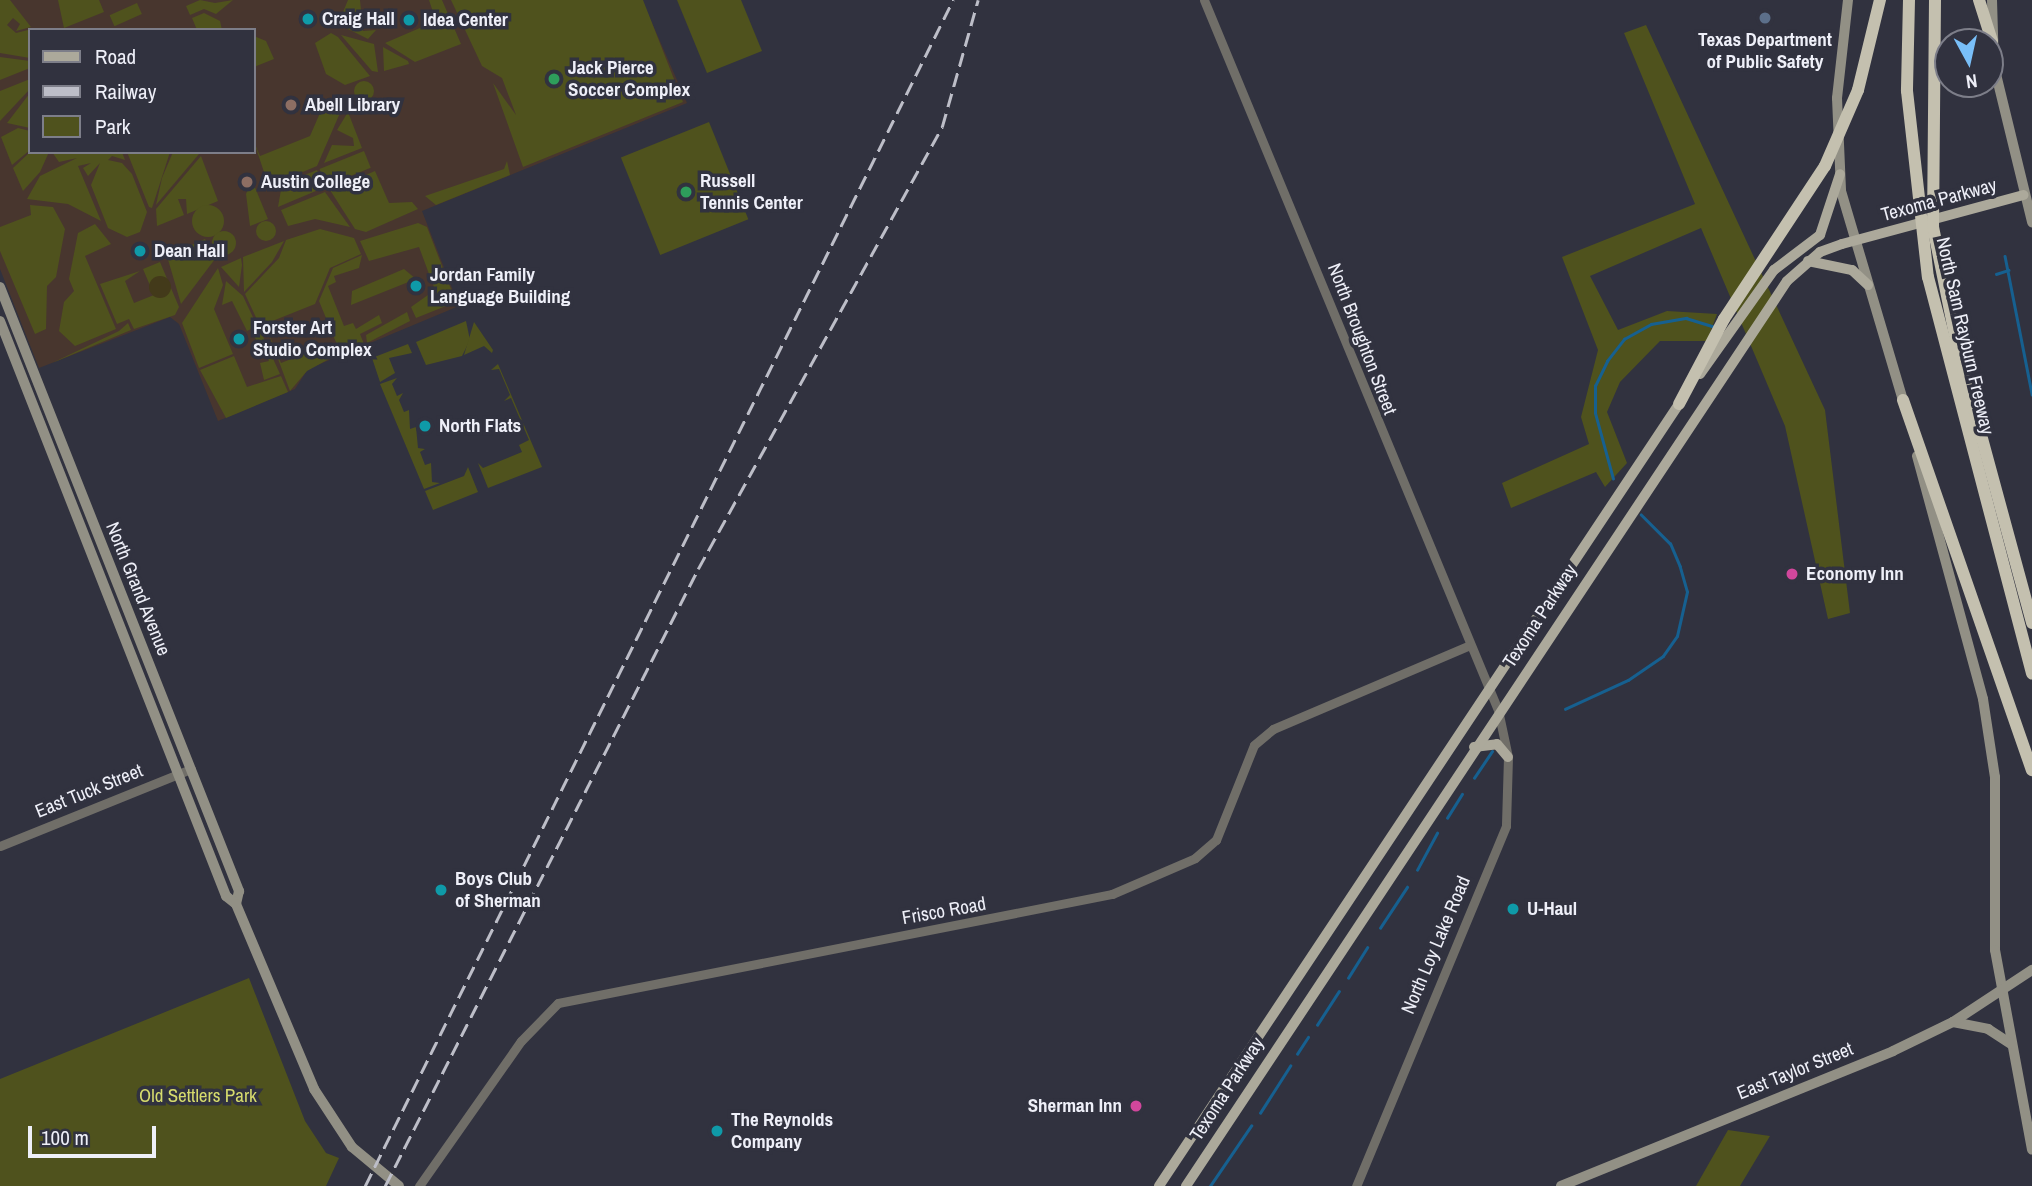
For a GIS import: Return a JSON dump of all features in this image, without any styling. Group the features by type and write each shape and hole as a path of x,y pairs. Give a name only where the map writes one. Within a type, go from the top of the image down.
{"highway":[{"path":"1679,404 1724,319 1825,166 1858,90 1880,0"},
{"name":"North Sam Rayburn Freeway","path":"1909,0 1912,172 1934,276 2032,674"},
{"name":"North Sam Rayburn Freeway","path":"1935,0 1929,174 1934,276 2032,623"},
{"path":"1979,0 1988,28"},
{"path":"1903,400 2032,770"}],"main road":[{"path":"1848,0 1837,98 1840,174 1854,241 1903,400 1983,699 1995,776 1993,928 2011,1044 2032,1150"},
{"path":"1992,0 1992,28"},
{"path":"2004,98 2032,222"},
{"name":"Texoma Parkway","path":"1159,1186 1679,404 1774,271 1811,244 1827,223 1840,174"},
{"name":"Texoma Parkway","path":"1186,1186 1654,473 1787,281 1808,261 1854,241 2024,195"},
{"path":"1808,261 1852,270 1868,285"},
{"name":"North Grand Avenue","path":"0,287 239,891 236,904"},
{"name":"North Grand Avenue","path":"0,321 226,896 236,904 327,1116 373,1168 399,1186"},
{"path":"1645,457 1654,473"},
{"path":"1474,747 1497,744 1508,757"},
{"name":"East Taylor Street","path":"1561,1186 1953,1022 2001,987 2032,970"},
{"path":"1953,1022 1988,1029 2011,1044"}],"street":[{"name":"North Broughton Street","path":"1204,0 1468,646 1499,710"},
{"name":"Frisco Road","path":"419,1186 521,1041 558,1003 1112,894 1195,858 1216,840 1254,745 1273,729 1468,646"},
{"name":"North Loy Lake Road","path":"1356,1186 1506,826 1508,757 1499,710"},
{"name":"East Tuck Street","path":"0,846 191,769"}],"shaded area":[{"name":"Austin College","path":"0,0 642,0 687,103 422,211 459,306 308,369 295,389 218,421 179,324 170,317 39,368 0,269"}],"green space":[{"path":"0,0 10,0 31,27 16,31 20,24 13,18 7,25 16,33 28,30 28,58 0,53"},
{"path":"58,0 99,0 104,12 64,28"},
{"path":"200,0 215,3 233,0 216,14 204,9 190,15 186,6"},
{"path":"348,0 360,0 363,31 376,30 368,39 338,24"},
{"path":"429,0 442,0 461,44 415,62 385,43 436,21"},
{"path":"451,0 643,0 683,102 523,167 493,83 516,115 502,78 482,66"},
{"path":"677,0 741,0 762,51 707,73"},
{"path":"137,3 142,14 114,26 110,15"},
{"path":"204,13 220,21 222,28 196,28 192,18"},
{"path":"1646,25 1825,410 1850,613 1828,619 1785,426 1701,228 1590,276 1618,330 1667,311 1717,314 1707,341 1660,341 1620,382 1607,412 1627,463 1605,487 1596,472 1511,508 1502,483 1589,444 1581,417 1598,350 1562,257 1695,204 1624,33"},
{"path":"331,33 338,37 370,76 345,85 326,74 315,43"},
{"path":"341,35 374,44 378,72 372,71"},
{"path":"256,37 266,41 274,59 256,66"},
{"path":"383,47 408,61 409,64 384,71"},
{"path":"0,57 28,61 28,69 0,80"},
{"path":"28,80 28,91 0,121 0,91"},
{"path":"364,81 371,84 374,91 371,98 364,101 357,98 354,91 357,84"},
{"path":"28,96 28,128 7,123"},
{"path":"338,96 343,106 317,166 281,181 265,175 256,147 260,156 310,136 323,106"},
{"path":"348,112 362,148 324,163 332,145 354,146 353,138 337,130"},
{"name":"Russell Tennis Center","path":"709,122 748,219 660,255 621,158"},
{"path":"18,128 28,130 28,152 12,165 1,137"},
{"path":"364,151 371,168 326,186 319,169"},
{"path":"28,154 48,154 40,172 23,191 13,168"},
{"path":"53,154 123,154 125,160 112,156 108,160 122,163 132,174 147,212 140,232 127,237 108,228 91,185 100,163 88,176 83,168 91,163 78,166 101,221 68,204 27,199 40,176 77,158 59,162"},
{"path":"128,154 169,154 152,208 149,207"},
{"path":"172,154 199,154 156,205 162,178"},
{"path":"201,156 218,201 187,214 186,199 178,199 184,215 157,226 156,209"},
{"path":"507,161 510,175 436,205 425,196 504,169"},
{"path":"317,170 323,188 278,207 282,184"},
{"path":"375,171 389,203 412,202 418,209 366,232 355,229 330,190"},
{"path":"252,180 268,219 250,226 246,194"},
{"path":"325,192 350,227 315,219 288,226 281,210"},
{"path":"30,205 53,207 65,229 56,277 47,286 46,329 35,334 0,251 0,227 31,215"},
{"path":"208,205 219,210 224,221 219,232 208,237 197,232 192,221 197,210"},
{"path":"262,221 270,221 276,231 270,241 262,241 256,235 256,227"},
{"path":"418,223 427,227 456,302 416,318 411,307 435,290 419,247 369,261 360,241"},
{"path":"95,224 111,244 85,256 116,329 75,346 59,331 64,302 74,291 69,279 78,233"},
{"path":"320,229 354,238 361,254 330,268 315,304 260,326 245,294 279,258 286,240"},
{"path":"219,231 229,231 236,238 236,248 229,255 219,255 212,248 212,238"},
{"path":"205,239 215,259 181,304 167,256"},
{"path":"284,241 272,262 244,292 243,257"},
{"path":"362,255 359,268 334,276 336,282 328,286 344,326 353,323 356,329 379,315 382,323 360,334 364,344 340,352 319,301 333,268"},
{"path":"241,258 242,265 239,287 221,267"},
{"path":"160,262 179,307 175,315 134,329 129,319 117,324 100,284 140,271 125,281 134,303 154,295 143,269"},
{"path":"218,268 223,285 214,309 233,354 199,368 182,323"},
{"path":"404,269 416,279 351,305 352,291"},
{"path":"226,281 243,296 257,326 247,331 232,301 222,305"},
{"path":"407,312 410,321 367,343 366,335"},
{"path":"466,321 470,340 462,356 426,365 416,342"},
{"path":"474,322 493,350 492,353 484,346 464,355"},
{"path":"128,323 131,330 52,363 119,331"},
{"path":"266,327 281,363 314,350 328,353 329,359 307,371 290,391"},
{"path":"260,330 280,374 264,380 260,363 269,361 252,333"},
{"path":"408,344 412,353 389,358 395,373 380,382 372,358"},
{"path":"234,356 247,387 281,376 288,392 226,418 200,370"},
{"path":"498,364 542,467 488,488 478,463 483,468 522,452 519,445 529,440 511,398 504,401 510,395 499,369 491,370"},
{"path":"397,378 392,384 397,396 403,393 399,400 404,412 409,410 410,429 416,427 418,448 425,449 420,452 425,465 431,463 432,482 440,483 424,489 380,384"},
{"path":"468,467 478,492 433,510 425,491 464,476"},
{"name":"Old Settlers Park","path":"249,978 305,1121 326,1153 339,1158 326,1186 0,1186 0,1079"},
{"path":"1728,1130 1770,1136 1740,1186 1696,1186"}],"sand":[{"path":"160,276 170,283 171,287 164,297 160,298 150,291 149,287 156,277"}],"waterway":[{"path":"2005,256 2032,394"},
{"path":"1996,274 2008,270"},
{"path":"1613,479 1595,413 1595,386 1607,361 1624,339 1651,324 1686,318 1716,327"},
{"path":"1565,709 1628,680 1663,656 1677,636 1687,592 1680,567 1670,544 1641,515"},
{"path":"1474,778 1492,751"},
{"path":"1447,818 1462,794"},
{"path":"1417,870 1437,833"},
{"path":"1380,928 1407,887"},
{"path":"1348,978 1367,948"},
{"path":"1317,1025 1339,991"},
{"path":"1297,1054 1308,1037"},
{"path":"1260,1113 1290,1066"},
{"path":"1210,1186 1251,1126"}],"railway":[{"path":"365,1186 953,0"},
{"path":"385,1186 698,569 942,127 978,0"}],"place":[{"name":"Texas Department of Public Safety","path":"1765,18"},
{"name":"Craig Hall","path":"308,19"},
{"name":"Idea Center","path":"409,20"},
{"name":"Jack Pierce Soccer Complex","path":"554,79"},
{"name":"Abell Library","path":"291,105"},
{"name":"Austin College","path":"247,182"},
{"name":"Russell Tennis Center","path":"686,192"},
{"name":"Dean Hall","path":"140,251"},
{"name":"Jordan Family Language Building","path":"416,286"},
{"name":"Forster Art Studio Complex","path":"239,339"},
{"name":"North Flats","path":"425,426"},
{"name":"Economy Inn","path":"1792,574"},
{"name":"Boys Club of Sherman","path":"441,890"},
{"name":"U-Haul","path":"1513,909"},
{"name":"Sherman Inn","path":"1136,1106"},
{"name":"The Reynolds Company","path":"717,1131"}]}
